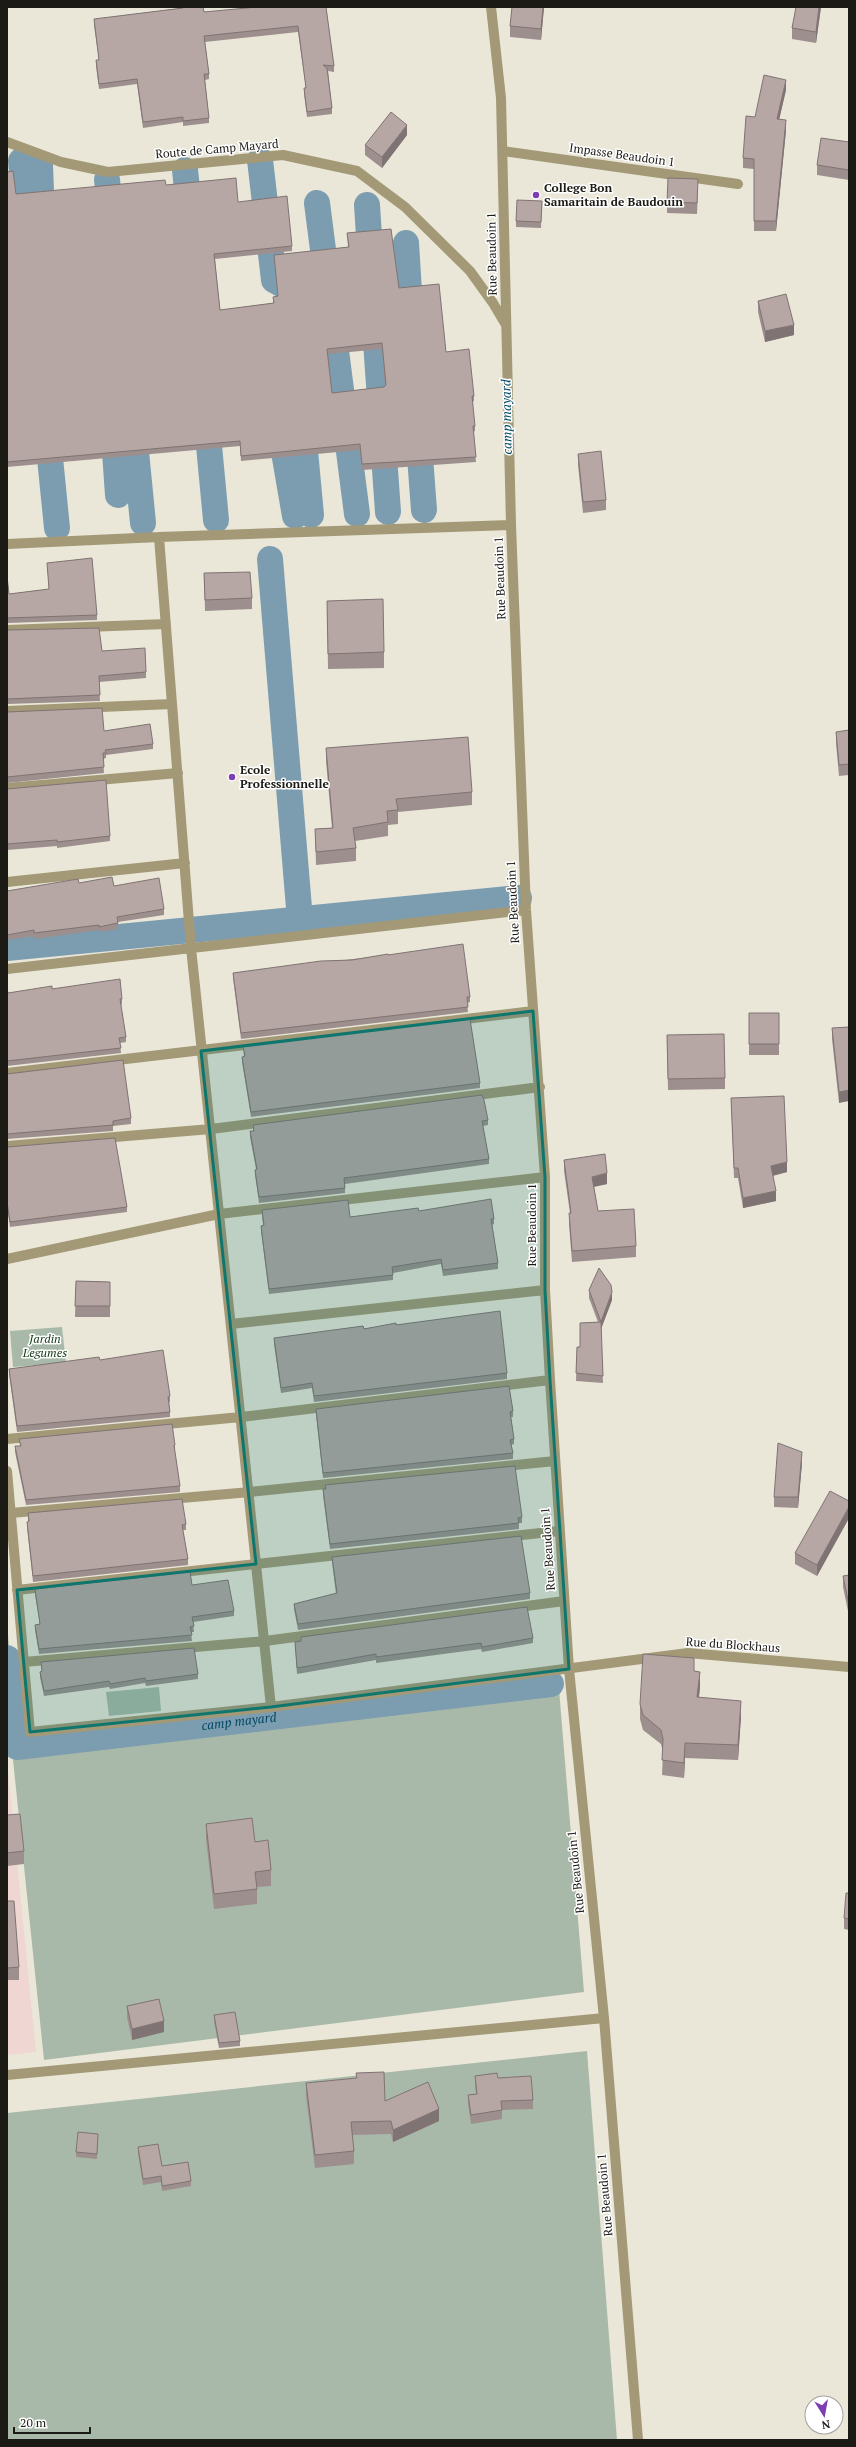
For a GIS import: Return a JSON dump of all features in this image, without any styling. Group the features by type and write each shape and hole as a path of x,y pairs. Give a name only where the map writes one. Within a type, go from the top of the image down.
{"street":[{"name":"Rue Beaudoin 1","path":"491,7 501,98 511,525 526,910 540,1087 545,1177 545,1290 559,1531 569,1669 604,2018 638,2440"},
{"name":"Route de Camp Mayard","path":"7,142 61,162 108,172 283,155 357,171 405,207 470,271 493,303 507,327"},
{"name":"Impasse Beaudoin 1","path":"503,151 738,184"},
{"path":"7,544 159,537 511,525"},
{"path":"159,537 191,944 201,1051 250,1492 271,1707"},
{"path":"7,630 166,624"},
{"path":"7,712 172,704"},
{"path":"7,788 178,772"},
{"path":"7,882 185,863"},
{"path":"7,969 191,944 526,910"},
{"path":"7,1073 533,1011"},
{"path":"7,1146 210,1129 540,1087"},
{"path":"7,1259 219,1214 545,1177"},
{"path":"231,1324 545,1290"},
{"path":"7,1439 241,1417 550,1380"},
{"path":"10,1513 250,1492 555,1461"},
{"path":"7,1471 24,1662 265,1641 564,1601"},
{"path":"17,1590 559,1531"},
{"name":"Rue du Blockhaus","path":"24,1662 30,1732 271,1707 688,1653 849,1667"},
{"path":"7,2075 604,2018"}],"highlighted area":[{"path":"533,1011 545,1177 545,1290 569,1669 271,1707 30,1732 17,1590 256,1564 201,1051"}],"shaded area":[{"path":"7,1760 36,2052 7,2055"}],"green space":[{"name":"Jardin Legumes","path":"62,1327 66,1363 13,1367 10,1331"},
{"path":"7,1622 17,1750 559,1689 584,1992 44,2060 12,1750 7,1750"},
{"path":"159,1687 161,1711 109,1716 106,1692"},
{"path":"587,2051 617,2440 7,2440 7,2113"}],"building":[{"path":"183,7 203,7 204,12 257,7 326,7 334,66 323,65 327,68 332,108 307,112 304,88 306,88 298,26 204,36 209,74 204,74 209,118 183,121 183,117 143,122 137,79 99,84 96,60 99,60 94,19"},
{"path":"512,7 543,7 541,29 510,26"},
{"path":"796,7 819,7 816,32 792,28"},
{"path":"764,75 786,80 777,119 786,120 776,221 754,221 754,159 743,158 746,116 755,117"},
{"path":"391,112 407,125 382,157 365,145"},
{"path":"821,138 849,142 849,170 817,165"},
{"path":"13,171 16,194 165,180 166,185 236,178 238,202 287,196 292,246 214,254 220,310 274,303 273,297 278,296 274,255 349,247 347,233 391,229 399,288 439,284 446,352 469,349 474,396 472,396 476,457 362,464 360,444 241,456 240,441 7,462 7,172","holes":["382,343 386,385 384,387 332,393 327,349"]},
{"path":"668,178 698,179 697,203 667,202"},
{"path":"517,200 542,201 541,222 516,221"},
{"path":"786,294 794,325 765,331 758,301"},
{"path":"601,451 606,500 583,502 578,454"},
{"path":"92,558 97,615 7,618 7,576 9,594 49,589 47,563"},
{"path":"250,572 252,598 205,600 204,573"},
{"path":"383,599 384,652 328,654 327,601"},
{"path":"99,628 102,651 145,648 146,672 99,676 100,695 7,699 7,630"},
{"path":"102,708 104,731 150,724 153,744 105,750 106,753 103,753 104,767 7,777 7,712"},
{"path":"849,730 849,764 839,765 836,732"},
{"path":"468,737 472,792 396,799 398,810 387,811 388,822 353,828 356,848 316,852 315,829 333,828 326,748"},
{"path":"106,780 110,836 57,842 57,840 7,844 7,789"},
{"path":"112,877 114,886 159,878 164,909 117,917 118,923 99,927 99,925 34,933 34,930 7,935 7,891 78,879 79,883"},
{"path":"463,944 470,997 467,997 468,1007 241,1033 233,973 321,961 352,960"},
{"path":"120,979 122,999 120,999 126,1037 119,1038 121,1048 7,1061 7,989 8,993 52,986 52,989"},
{"path":"749,1013 779,1013 779,1044 749,1044"},
{"path":"470,1019 480,1083 251,1112 242,1057 245,1056 243,1046"},
{"path":"849,1027 849,1090 839,1092 832,1028"},
{"path":"724,1034 725,1078 668,1079 667,1035"},
{"path":"123,1060 131,1118 113,1121 113,1125 7,1134 7,1074"},
{"path":"482,1095 488,1120 482,1121 489,1159 344,1178 345,1188 259,1197 255,1170 257,1169 250,1131 254,1131 253,1125"},
{"path":"784,1096 787,1162 771,1166 776,1191 743,1198 738,1168 734,1168 731,1098"},
{"path":"115,1138 127,1207 10,1222 7,1202 7,1147"},
{"path":"605,1154 607,1173 592,1177 598,1211 634,1209 636,1246 572,1251 569,1213 571,1213 564,1160"},
{"path":"491,1199 494,1219 491,1219 498,1263 443,1270 441,1259 392,1267 393,1275 269,1289 261,1226 264,1225 262,1210 348,1200 350,1217 418,1208 419,1211"},
{"path":"599,1268 611,1285 612,1292 601,1322 589,1290"},
{"path":"76,1281 110,1282 110,1306 75,1306"},
{"path":"500,1311 507,1373 314,1396 312,1383 281,1388 274,1338 363,1326 364,1329 396,1323 396,1325"},
{"path":"601,1322 603,1376 576,1373 577,1347 580,1347 580,1323"},
{"path":"163,1350 170,1396 168,1397 170,1412 17,1426 9,1369 99,1357 100,1360"},
{"path":"509,1386 513,1411 510,1412 514,1439 510,1440 513,1453 323,1473 316,1409"},
{"path":"172,1424 180,1486 26,1500 15,1446 21,1446 19,1439"},
{"path":"778,1443 802,1452 798,1497 774,1497"},
{"path":"515,1466 522,1517 518,1518 519,1523 330,1544 323,1489 326,1489 325,1485"},
{"path":"830,1491 849,1501 849,1507 817,1565 795,1553"},
{"path":"182,1499 186,1524 182,1525 188,1559 33,1576 27,1522 29,1521 28,1513"},
{"path":"521,1536 530,1593 298,1624 294,1604 337,1593 332,1557"},
{"path":"190,1572 192,1585 228,1580 234,1611 192,1617 194,1626 190,1627 192,1635 39,1649 35,1625 40,1624 35,1589"},
{"path":"849,1575 849,1605 843,1576"},
{"path":"527,1607 533,1638 482,1647 481,1643 376,1657 376,1654 297,1668 295,1642 301,1641 301,1637"},
{"path":"194,1648 198,1674 146,1681 145,1678 110,1684 109,1681 44,1691 40,1672 42,1671 41,1662"},
{"path":"643,1654 694,1658 694,1671 700,1672 697,1697 741,1701 738,1745 685,1743 684,1763 662,1760 663,1739 661,1730 643,1715 640,1704"},
{"path":"20,1814 24,1851 7,1853 7,1815"},
{"path":"252,1818 255,1842 268,1840 271,1870 255,1872 257,1889 214,1894 206,1824"},
{"path":"846,1893 849,1893 849,1919 844,1918"},
{"path":"7,1901 14,1901 19,1967 7,1968"},
{"path":"159,1999 164,2021 132,2029 127,2006"},
{"path":"235,2012 240,2041 219,2043 214,2015"},
{"path":"384,2072 385,2101 428,2082 439,2109 393,2130 391,2121 351,2122 354,2151 315,2155 306,2083 357,2078 356,2073"},
{"path":"497,2073 498,2078 531,2076 533,2100 501,2101 502,2110 471,2115 468,2095 477,2094 475,2076"},
{"path":"78,2132 98,2134 97,2154 76,2152"},
{"path":"158,2144 162,2166 188,2162 191,2181 162,2186 161,2176 143,2179 138,2147"}],"waterway":[{"path":"260,160 274,280 294,291 297,306"},
{"path":"21,161 27,228"},
{"path":"40,165 42,216"},
{"path":"185,170 190,217"},
{"path":"107,180 112,221"},
{"path":"317,203 357,514"},
{"path":"367,205 371,267"},
{"path":"406,243 411,323"},
{"path":"374,314 388,512"},
{"path":"206,414 216,520"},
{"path":"302,419 311,515"},
{"path":"133,421 143,523"},
{"path":"113,423 118,495"},
{"path":"279,423 295,516"},
{"path":"47,428 57,528"},
{"path":"418,430 424,510"},
{"path":"270,559 300,920"},
{"path":"7,948 519,898"},
{"name":"camp mayard","path":"7,1658 17,1747 551,1684"}],"place":[{"name":"College Bon Samaritain de Baudouin","path":"536,195"},
{"name":"Ecole Professionnelle","path":"232,777"}]}
